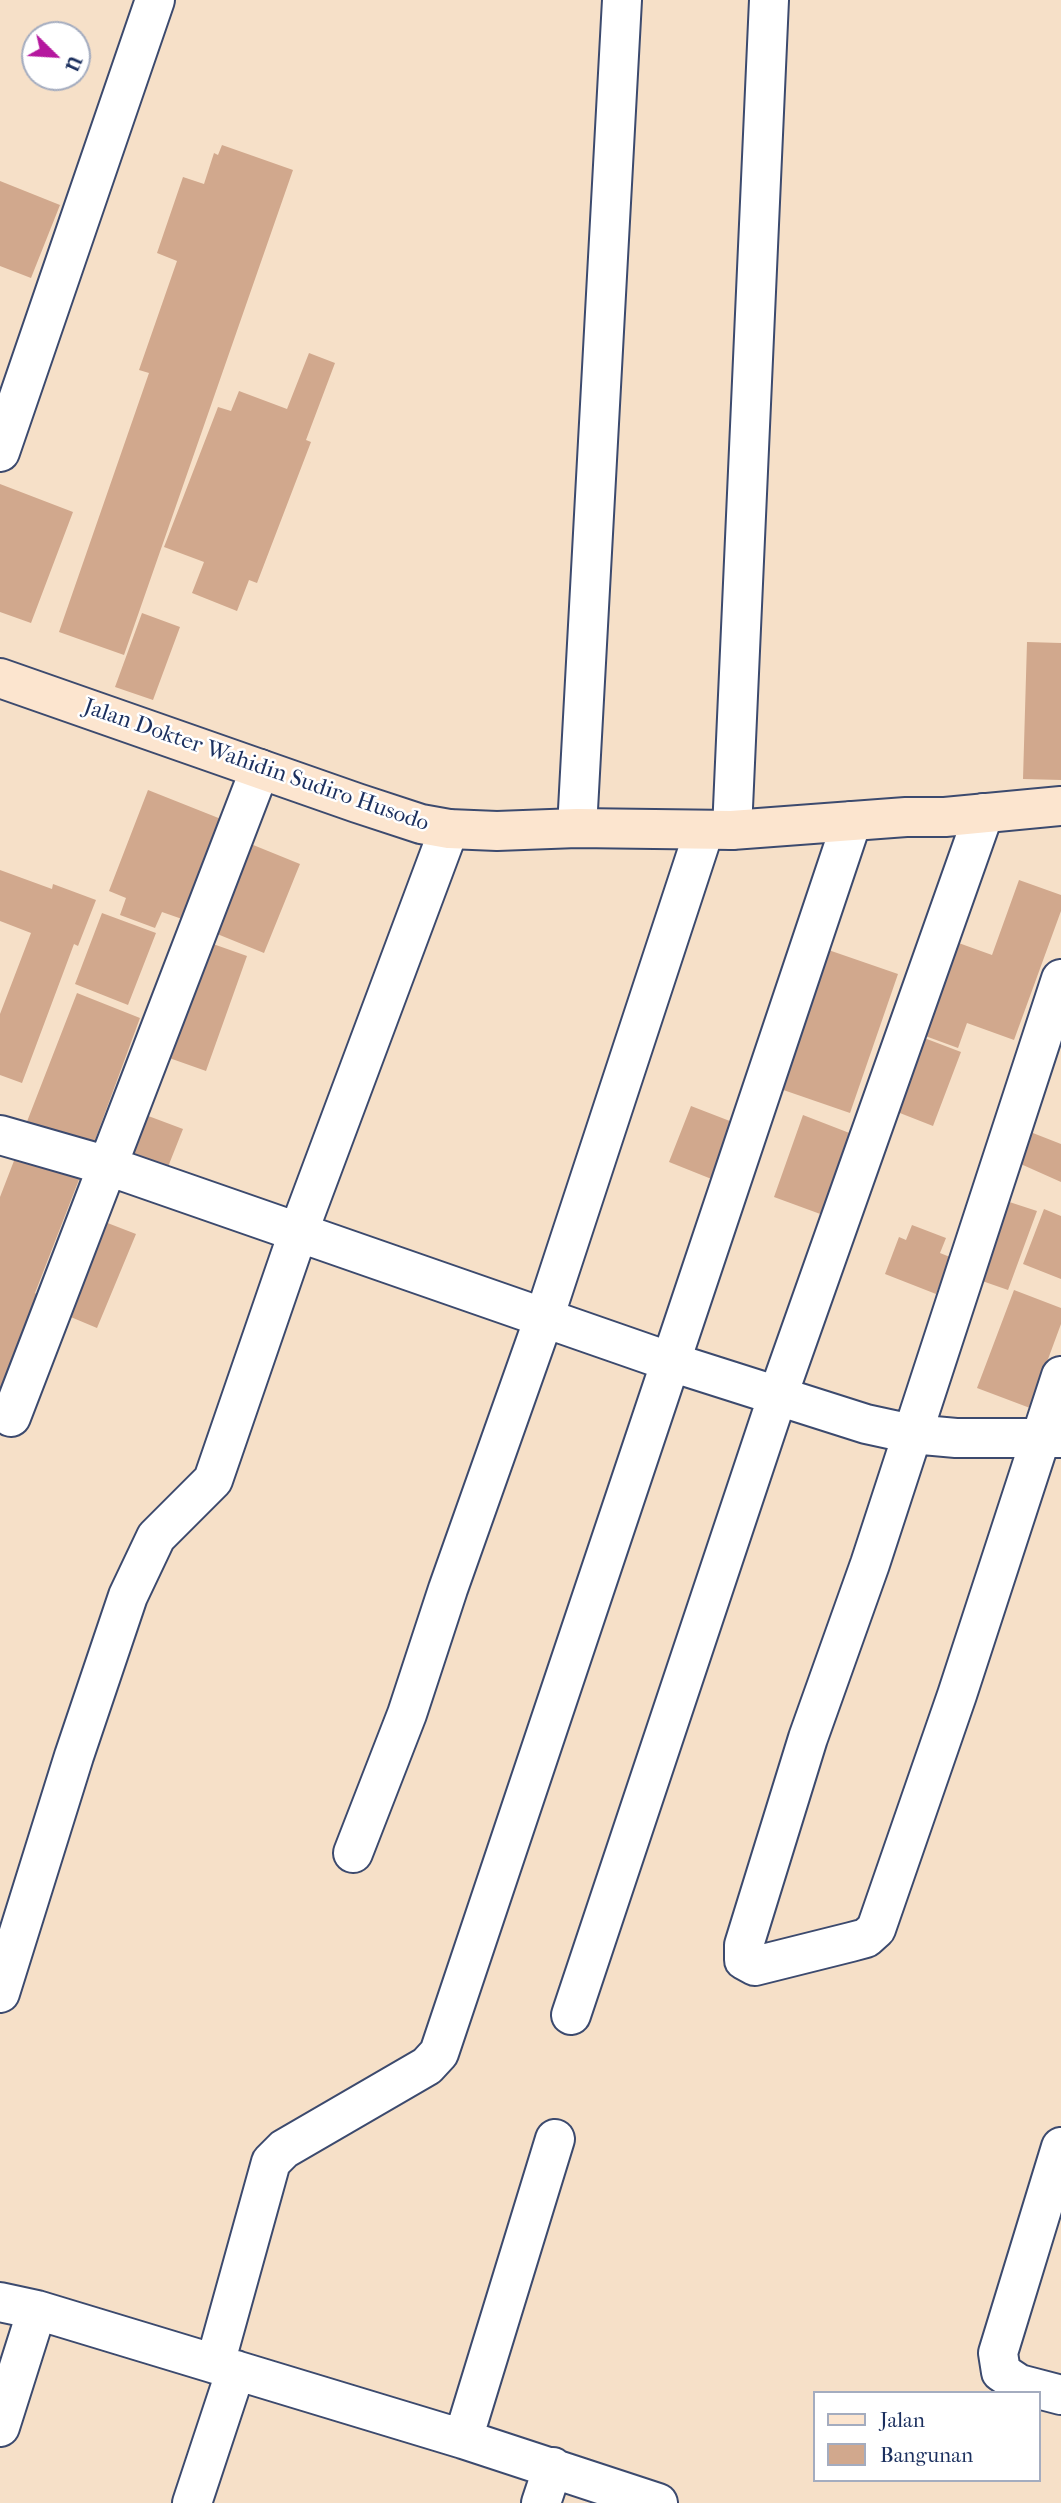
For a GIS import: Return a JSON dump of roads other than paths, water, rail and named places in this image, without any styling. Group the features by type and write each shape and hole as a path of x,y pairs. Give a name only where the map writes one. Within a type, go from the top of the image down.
{"main road":[{"name":"Jalan Dokter Wahidin Sudiro Husodo","path":"0,678 421,824 449,829 718,830 1061,806"}],"street":[{"path":"0,452 155,0"},
{"path":"577,828 622,0"},
{"path":"353,1853 407,1714 448,1589 718,830 769,0"},
{"path":"11,1417 260,769"},
{"path":"571,2015 778,1395 985,813"},
{"path":"192,2503 225,2367 266,2173 271,2162 285,2149 332,2119 427,2066 439,2053 852,821"},
{"path":"0,1993 74,1756 128,1596 156,1537 203,1491 449,829"},
{"path":"1061,979 870,1564 808,1738 744,1945 744,1960 755,1966 866,1938 876,1929 1050,1437 1061,1376"},
{"path":"0,1135 108,1166 671,1362 866,1424 912,1434 956,1438 1050,1437"},
{"path":"463,2439 555,2138"},
{"path":"1061,2147 998,2353 1001,2372 1019,2384 1061,2395"},
{"path":"0,2301 553,2466 658,2503"},
{"path":"0,2427 37,2310"},
{"path":"541,2503 553,2466"}]}
